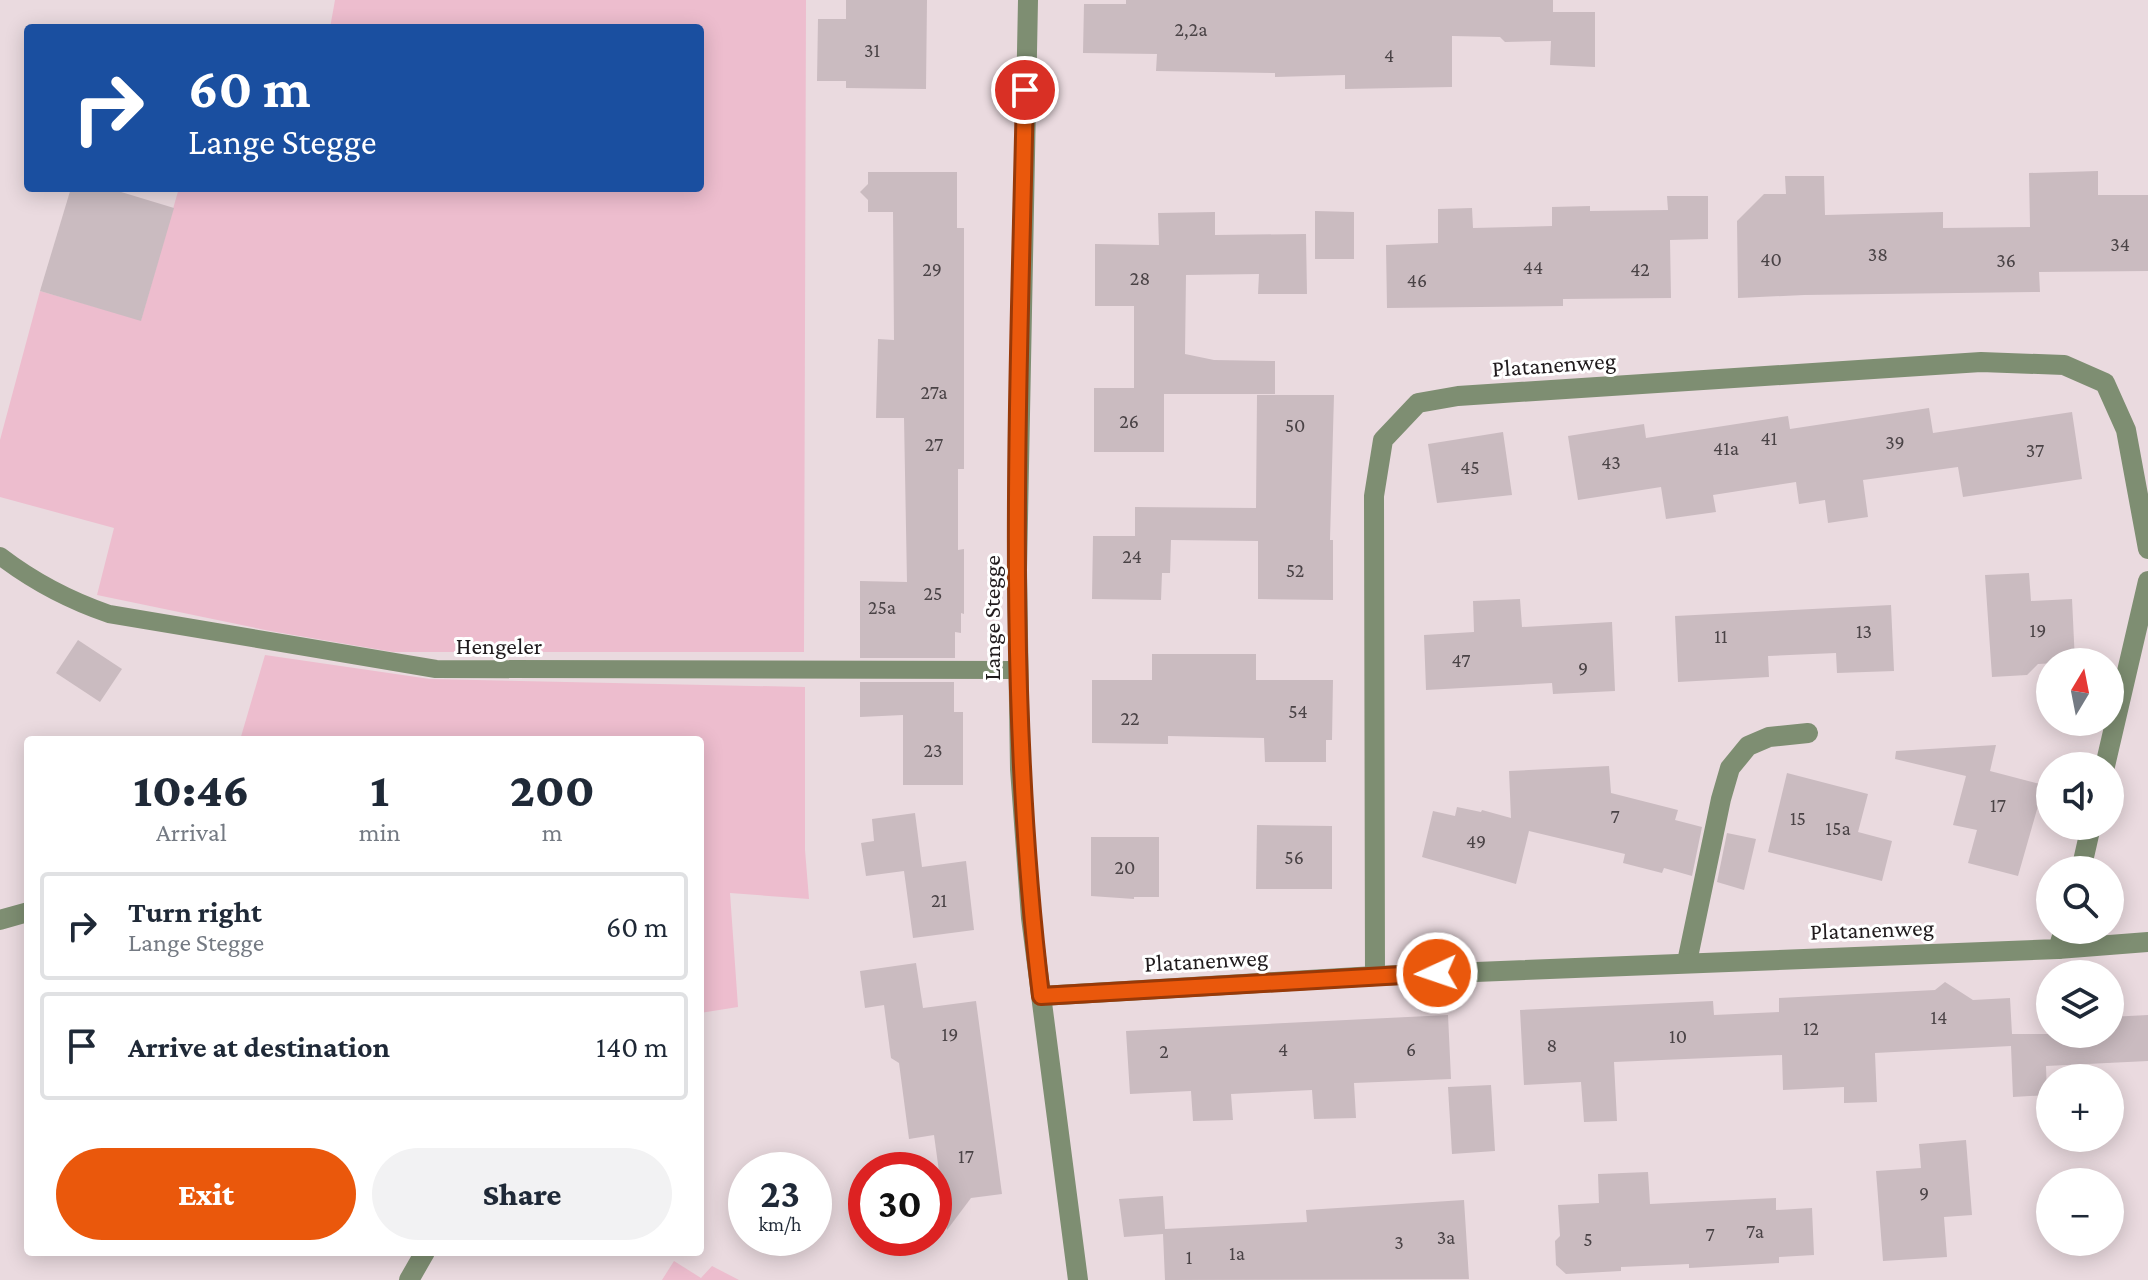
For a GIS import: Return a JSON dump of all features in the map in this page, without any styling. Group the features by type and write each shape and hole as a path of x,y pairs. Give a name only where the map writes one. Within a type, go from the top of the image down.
{"street":[{"name":"Lange Stegge","path":"1028,0 1017,670 1020,769 1031,918 1078,1280"},
{"name":"Platanenweg","path":"1375,976 1374,496 1383,440 1418,403 1458,396 1981,362 2064,365 2105,383 2126,430 2148,549"},
{"path":"2108,752 2148,581"},
{"path":"1687,962 1730,768 1748,746 1769,737 1808,733"},
{"path":"0,920 24,913"},
{"name":"Platanenweg","path":"1041,996 2036,941"},
{"name":"Platanenweg","path":"2124,941 2148,942"},
{"path":"409,1280 423,1256"}],"lane":[{"name":"Hengeler","path":"0,556 72,601 109,614 436,669 1017,670"}],"shaded area":[{"path":"335,0 806,0 804,652 393,652 270,631 97,595 114,528 0,497 0,440 40,291 141,320 178,192 704,192 704,24 331,24"},
{"path":"265,655 430,679 805,687 805,850 809,899 730,893 738,1007 704,1012 704,736 241,736"},
{"path":"674,1261 701,1278 712,1266 739,1280 662,1280"}],"building":[{"path":"846,0 927,0 926,89 846,88 846,81 817,81 818,19 846,19"},
{"path":"1126,0 1553,0 1553,12 1595,12 1595,67 1550,65 1551,41 1505,42 1500,37 1452,36 1452,87 1345,89 1345,75 1275,77 1275,73 1156,71 1157,54 1083,53 1084,4 1126,4"},
{"path":"2098,171 2098,195 2148,195 2148,271 2039,272 2040,292 1738,298 1737,221 1764,194 1786,194 1785,176 1824,176 1825,215 1943,212 1943,228 2030,227 2029,173"},
{"path":"868,172 957,172 957,228 964,228 964,469 958,469 958,550 964,549 964,614 961,613 961,633 955,632 955,658 860,658 860,581 907,582 904,418 876,418 878,339 894,340 893,212 868,212 868,200 860,192 868,184"},
{"path":"70,192 121,192 174,208 141,321 40,291"},
{"path":"1667,196 1708,196 1708,239 1670,240 1671,298 1563,299 1563,306 1387,308 1386,245 1438,243 1438,209 1472,208 1473,228 1552,226 1552,207 1590,206 1590,211 1668,210"},
{"path":"1315,211 1354,212 1354,259 1315,259"},
{"path":"1215,212 1215,235 1306,234 1307,294 1258,294 1259,274 1186,275 1185,354 1214,360 1275,361 1275,394 1164,394 1164,452 1094,452 1094,388 1134,388 1134,306 1095,306 1095,244 1159,245 1158,213"},
{"path":"1257,395 1334,395 1330,540 1333,540 1333,600 1258,599 1258,541 1171,540 1170,573 1162,573 1161,600 1092,599 1093,536 1135,536 1135,507 1256,508"},
{"path":"1929,408 1933,433 2072,412 2082,479 1963,497 1958,467 1863,480 1868,517 1828,523 1825,500 1799,504 1796,482 1713,495 1716,512 1666,519 1661,487 1578,500 1568,436 1644,424 1646,438 1788,416 1790,429"},
{"path":"1503,432 1512,495 1437,503 1428,444"},
{"path":"2029,573 2031,601 2072,599 2074,648 2036,648 2036,666 2027,675 1992,677 1985,575"},
{"path":"1520,599 1522,627 1612,622 1615,691 1553,694 1552,683 1426,690 1424,635 1474,632 1473,601"},
{"path":"1891,605 1894,671 1837,673 1836,653 1768,656 1769,677 1678,682 1675,616"},
{"path":"78,640 122,669 100,702 56,673"},
{"path":"1152,654 1256,654 1256,680 1333,680 1332,740 1326,740 1326,762 1265,762 1264,738 1168,736 1168,744 1092,743 1092,680 1152,680"},
{"path":"860,682 954,682 954,712 963,712 963,785 903,785 903,715 860,717"},
{"path":"1996,745 1990,771 2036,783 2036,813 2018,876 1968,863 1977,830 1953,825 1966,776 1895,759 1896,751"},
{"path":"1609,766 1611,793 1678,810 1675,820 1702,827 1692,876 1664,868 1662,873 1623,863 1625,854 1529,831 1516,884 1422,857 1433,811 1455,816 1457,807 1511,818 1509,771"},
{"path":"1787,773 1868,794 1858,832 1892,841 1882,881 1768,852"},
{"path":"915,813 922,867 966,861 974,930 913,938 904,871 866,876 861,843 874,841 872,819"},
{"path":"1257,825 1332,826 1332,889 1256,889"},
{"path":"1727,833 1756,839 1744,890 1717,882"},
{"path":"1091,837 1159,837 1159,897 1091,896"},
{"path":"916,963 923,1008 976,1001 1002,1194 971,1198 952,1223 952,1152 936,1152 934,1135 909,1139 899,1063 891,1058 884,1005 865,1008 860,971"},
{"path":"1945,982 1973,1000 2010,998 2012,1034 2036,1034 2036,1048 2124,1048 2124,1016 2148,1015 2148,1061 2036,1064 2036,1096 2013,1097 2011,1046 1875,1053 1877,1102 1844,1103 1844,1087 1783,1090 1782,1055 1614,1062 1617,1121 1584,1122 1581,1082 1524,1085 1520,1010 1713,1001 1714,1015 1779,1012 1779,998 1935,990"},
{"path":"1448,1015 1451,1079 1354,1083 1356,1118 1314,1119 1312,1090 1231,1094 1233,1120 1193,1121 1191,1091 1130,1094 1126,1031"},
{"path":"1491,1085 1495,1151 1452,1154 1448,1087"},
{"path":"1966,1140 1972,1215 1944,1217 1947,1257 1883,1261 1876,1171 1921,1168 1919,1144"},
{"path":"1648,1172 1650,1204 1776,1198 1776,1210 1812,1208 1814,1255 1779,1257 1779,1263 1689,1268 1689,1264 1621,1267 1621,1271 1566,1274 1556,1265 1555,1241 1560,1236 1558,1205 1599,1203 1598,1174"},
{"path":"1163,1196 1165,1229 1307,1222 1306,1210 1464,1200 1469,1279 1165,1280 1163,1234 1124,1237 1119,1199"}],"route":[{"path":"1025,90 1017,670 1020,769 1031,918 1041,996 1437,973"}]}
